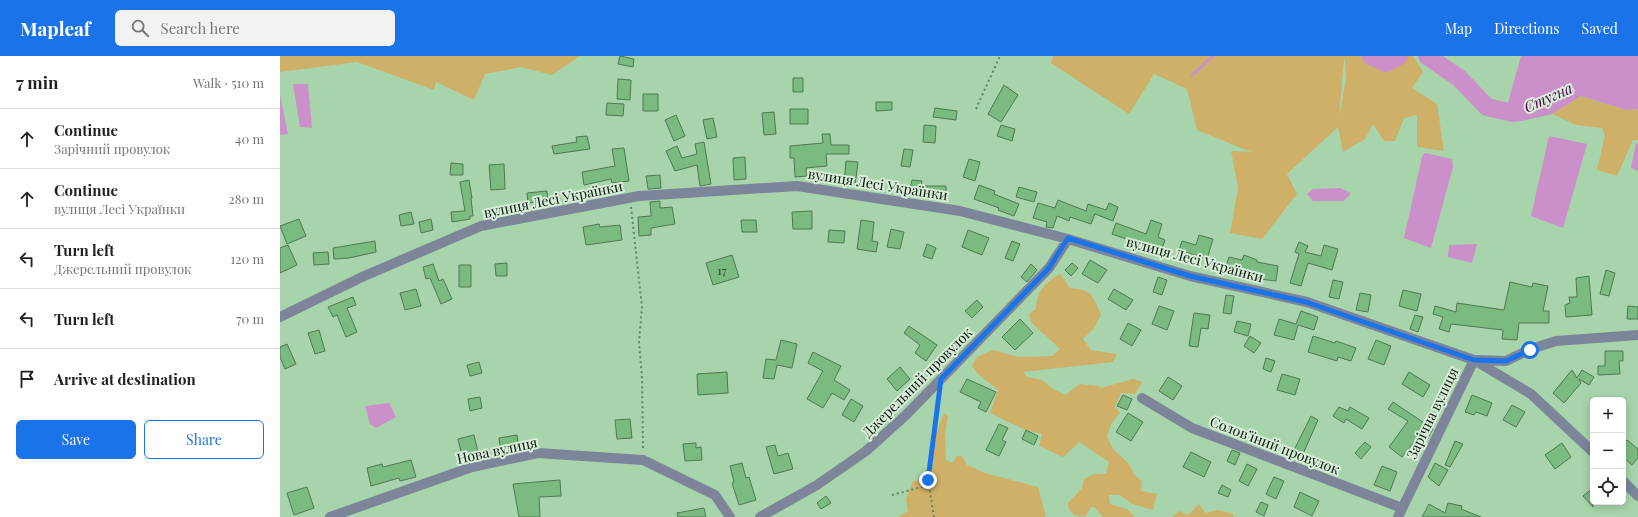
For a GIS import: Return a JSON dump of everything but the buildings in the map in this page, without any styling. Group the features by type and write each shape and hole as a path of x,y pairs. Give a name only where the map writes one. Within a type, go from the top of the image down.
{"street":[{"name":"вулиця Лесі Українки","path":"280,317 362,277 481,226 631,198 797,186 960,211 1068,238 1190,276 1306,302 1474,360"},
{"name":"Джерельний провулок","path":"760,517 817,485 866,451 906,416 1049,268 1068,238"},
{"path":"1474,360 1506,361 1556,341 1638,334"},
{"name":"Зарічна вулиця","path":"1400,512 1474,360 1531,394 1590,449"},
{"name":"Соловʼїний провулок","path":"1142,398 1192,428 1400,512"},
{"name":"Нова вулиця","path":"330,517 472,467 538,453 643,460 715,495 730,517"},
{"path":"1626,484 1638,496"}],"path":[{"path":"976,109 1000,56"},
{"path":"631,198 642,307 639,342 642,378 643,460"},
{"path":"934,517 929,485 941,379"},
{"path":"892,495 929,485"}],"shaded area":[{"path":"280,56 580,56 552,75 521,67 485,74 474,100 436,82 434,90 357,62 280,72"},
{"path":"1053,56 1413,56 1423,72 1412,88 1437,104 1444,151 1417,147 1417,115 1404,118 1395,141 1384,141 1373,124 1365,139 1343,152 1338,127 1287,174 1297,194 1262,239 1230,233 1238,188 1231,151 1251,152 1197,130 1187,89 1154,74 1129,114 1051,63","holes":["1344,59 1346,79 1339,118"]},
{"path":"1581,96 1627,110 1638,109 1638,140 1633,140 1617,176 1597,170 1605,135 1602,128 1576,125 1552,114"},
{"path":"1060,274 1070,288 1083,290 1090,294 1101,314 1095,327 1083,339 1091,350 1117,354 1113,362 1023,372 1027,377 1042,380 1053,389 1065,395 1080,384 1099,386 1101,388 1133,379 1142,382 1135,394 1121,393 1115,406 1120,413 1111,424 1107,437 1113,449 1129,464 1134,474 1142,482 1141,491 1157,494 1153,510 1132,504 1120,495 1109,495 1110,504 1127,509 1135,517 1103,517 1094,507 1091,507 1085,517 1073,514 1069,509 1068,503 1082,488 1084,479 1094,474 1106,474 1109,462 1079,442 1063,457 1039,446 1042,434 1023,429 990,413 998,390 979,375 972,366 977,357 993,350 1018,357 1052,356 1060,349 1032,323 1029,314 1036,309 1038,297 1042,288"},
{"path":"944,413 948,416 945,433 946,460 952,463 957,456 962,456 967,465 985,473 1038,487 1046,517 898,517 908,511 906,499 913,481 931,479 936,433"},
{"path":"1199,504 1205,513 1218,510 1234,514 1233,517 1172,517 1179,511 1188,515"}],"water":[{"path":"1521,56 1638,56 1638,109 1627,110 1581,96 1552,114 1517,122 1508,103"},
{"path":"293,84 308,84 312,128 300,127"},
{"path":"280,95 288,134 280,135"},
{"path":"1549,136 1587,144 1563,228 1531,216"},
{"path":"1636,143 1638,144 1638,171 1631,168"},
{"path":"1425,153 1452,159 1453,167 1431,248 1404,238 1422,157"},
{"path":"1340,188 1351,193 1344,201 1313,201 1307,194 1313,189"},
{"path":"1477,244 1472,263 1448,257 1449,245"},
{"path":"389,403 396,417 376,428 370,424 365,406"}],"waterway":[{"path":"1192,75 1213,56"},
{"name":"Стугна","path":"1371,56 1386,63 1399,56"},
{"name":"Стугна","path":"1427,56 1459,78 1487,107 1513,113 1535,103"}],"route":[{"path":"928,480 941,379 1049,268 1068,238 1190,276 1306,302 1474,360 1506,361 1530,350"}]}
